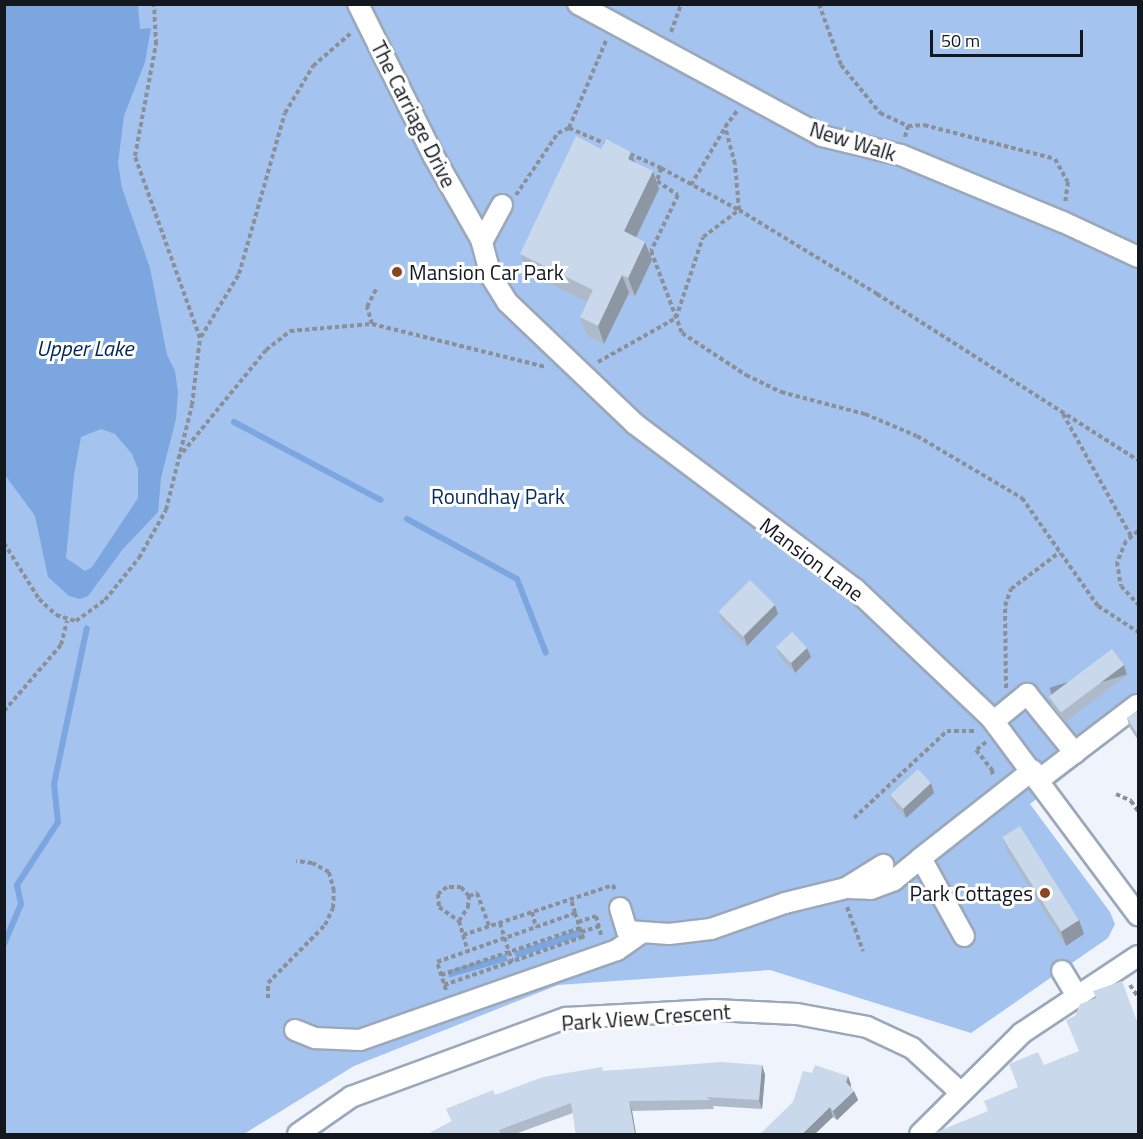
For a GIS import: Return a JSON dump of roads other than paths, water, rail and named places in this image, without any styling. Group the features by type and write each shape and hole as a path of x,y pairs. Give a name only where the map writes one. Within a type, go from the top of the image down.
{"street":[{"name":"New Walk","path":"578,4 822,136 901,155 1063,222 1138,257"},
{"name":"The Carriage Drive","path":"362,12 471,224"},
{"path":"482,242 502,205"},
{"name":"Mansion Lane","path":"471,224 482,242 491,276 507,302 581,372 687,465 855,589 995,723 1037,774 1138,915"},
{"path":"995,723 1027,694 1074,753"},
{"path":"620,908 627,931 641,933 711,929 786,903 846,888 871,889 886,883 1037,774 1074,753 1137,705"},
{"path":"921,858 964,936"},
{"path":"846,888 883,865"},
{"path":"295,1030 315,1038 360,1040 617,950 641,933"},
{"path":"920,1134 1022,1033 1076,994 1138,956"},
{"path":"1062,971 1076,994"},
{"name":"Park View Crescent","path":"298,1134 351,1097 444,1060 578,1018 714,1010 797,1014 867,1027 912,1048 960,1092"}],"water":[{"name":"Upper Lake","path":"4,5 138,5 140,29 151,28 145,62 124,116 118,163 122,188 150,268 167,355 175,371 178,392 176,419 161,478 158,512 123,549 88,596 80,599 69,596 48,577 35,516 5,475","holes":["101,429 115,434 132,454 138,469 138,498 92,567 85,571 66,558 74,475 81,437"]},
{"path":"579,929 582,936 516,958 514,952"},
{"path":"506,954 508,961 449,978 447,971"}],"waterway":[{"path":"234,422 381,500"},
{"path":"407,519 517,579 546,653"},
{"path":"4,944 21,904 17,885 58,822 54,784 87,628"}],"place":[{"name":"Mansion Car Park","path":"397,272"},
{"name":"Park Cottages","path":"1045,893"}],"park label":[{"name":"Roundhay Park","path":"498,496"}]}
